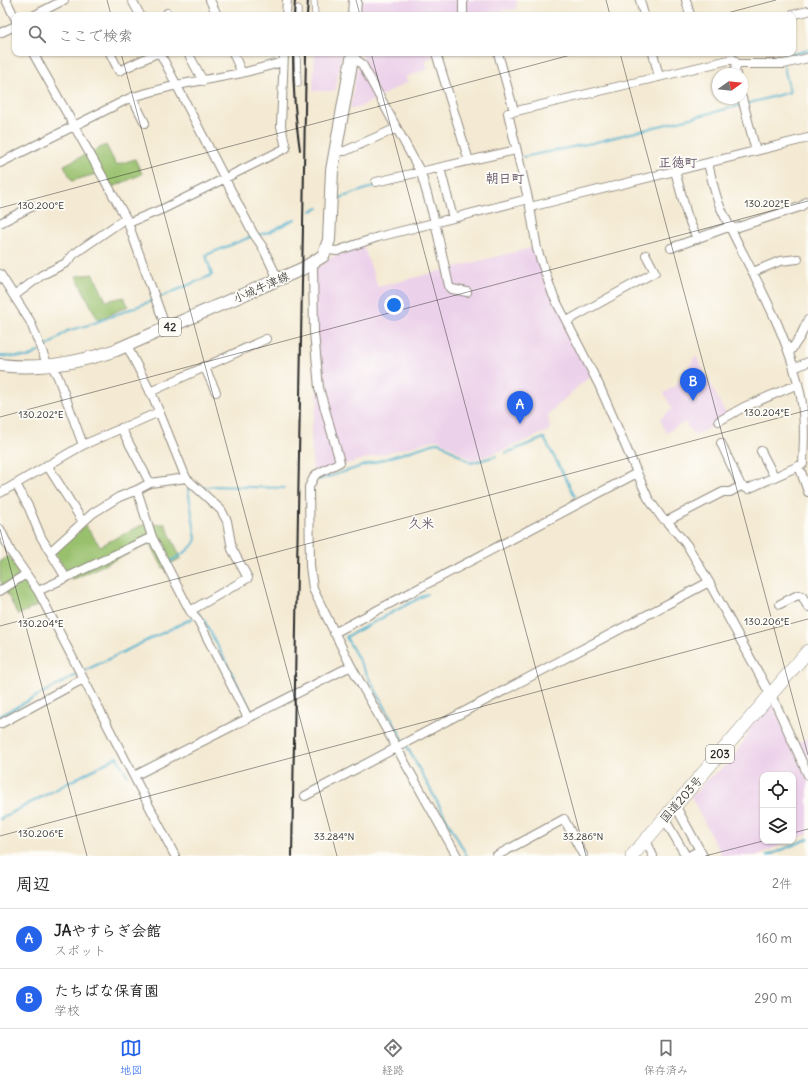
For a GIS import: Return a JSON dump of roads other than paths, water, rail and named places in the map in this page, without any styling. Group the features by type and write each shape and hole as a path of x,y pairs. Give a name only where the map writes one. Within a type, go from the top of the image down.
{"highway":[{"name":"国道203号","path":"632,856 808,652"}],"main road":[{"path":"354,12 355,0"},
{"path":"327,250 329,240 332,170 353,56"},
{"name":"小城牛津線","path":"0,365 50,366 94,358 127,346 312,264 323,256 327,250"}],"street":[{"path":"6,0 12,12"},
{"path":"132,0 138,12"},
{"path":"210,0 216,12"},
{"path":"286,12 287,0"},
{"path":"312,12 313,0"},
{"path":"313,0 315,12"},
{"path":"463,0 463,12"},
{"path":"640,0 643,12"},
{"path":"686,0 689,12"},
{"path":"41,12 62,1"},
{"path":"796,14 808,11"},
{"path":"0,33 12,27"},
{"path":"35,56 127,220 157,299 166,328"},
{"path":"112,56 119,71 151,56"},
{"path":"162,56 278,279"},
{"path":"190,56 203,81"},
{"path":"234,56 242,73"},
{"path":"14,296 42,275 66,263 74,254 127,220 165,208 286,148 281,126 284,56"},
{"path":"297,56 298,84"},
{"path":"354,56 362,64 421,175 435,222 449,286 452,289 467,292"},
{"path":"437,56 469,161"},
{"path":"499,56 514,111"},
{"path":"654,56 659,77"},
{"path":"808,58 784,64 735,59 508,113 529,203 537,248 547,279 599,385 648,498 662,518 668,521 687,545 709,582 770,695 808,775"},
{"path":"0,163 132,97 177,85 242,73 283,62"},
{"path":"132,97 145,123"},
{"path":"744,104 756,151"},
{"path":"335,151 345,151 396,128"},
{"path":"327,250 338,252 378,237 435,222 675,171 808,138"},
{"path":"376,182 421,175 440,168 516,150"},
{"path":"708,163 719,202 753,272 789,353 794,368 798,384 804,435 803,464 808,492"},
{"path":"440,168 453,218"},
{"path":"675,171 687,215 697,239"},
{"path":"671,248 731,227 800,207 808,201"},
{"path":"0,223 33,206"},
{"path":"567,321 655,272 646,255"},
{"path":"753,272 780,262 798,259"},
{"path":"312,264 314,332 319,388 340,462 315,474 310,487 310,566 313,589 351,666 457,856"},
{"path":"0,274 30,321 42,350 50,366 58,377 83,445"},
{"path":"789,353 800,337 808,320"},
{"path":"150,392 204,366 266,339"},
{"path":"127,346 159,412 186,478 221,510 229,528 232,549 248,578 194,609"},
{"path":"794,368 808,362"},
{"path":"204,366 216,392"},
{"path":"719,421 744,407 798,384"},
{"path":"0,493 83,445 159,412"},
{"path":"121,428 150,483"},
{"path":"721,443 741,486 748,489 803,464"},
{"path":"761,451 774,476"},
{"path":"47,465 83,522"},
{"path":"334,633 637,473"},
{"path":"51,551 93,513 119,497 150,483 186,478"},
{"path":"16,484 29,508 41,537 51,551 66,578"},
{"path":"668,521 723,492 730,492 741,486"},
{"path":"137,490 152,537 194,609 198,620 248,718"},
{"path":"0,529 10,552 38,591 175,856"},
{"path":"38,591 152,537"},
{"path":"0,591 26,574"},
{"path":"305,796 709,582"},
{"path":"780,604 798,595 802,596 808,607"},
{"path":"134,776 351,666"},
{"path":"0,724 83,679"},
{"path":"675,805 702,853 689,856"},
{"path":"496,856 564,818 586,856"},
{"path":"664,818 686,856"},
{"path":"646,840 653,856"}],"waterway":[{"path":"796,53 808,50"},
{"path":"783,63 782,57 786,56"},
{"path":"748,103 790,92 784,67"},
{"path":"523,157 592,143 742,105"},
{"path":"340,198 378,185"},
{"path":"311,211 319,208"},
{"path":"258,235 269,232 295,219"},
{"path":"158,298 212,275 206,255 253,236"},
{"path":"44,349 67,331 89,325 154,300"},
{"path":"0,356 28,357 40,351"},
{"path":"506,453 544,438 575,496"},
{"path":"318,480 439,442 471,463 496,456"},
{"path":"201,488 214,486 284,488"},
{"path":"171,566 171,561 189,549 196,539 188,489 193,489"},
{"path":"404,741 346,637 427,594"},
{"path":"196,610 204,620 250,708"},
{"path":"82,672 193,618"},
{"path":"0,716 78,674"},
{"path":"406,745 467,856"},
{"path":"0,819 117,757 127,775"},
{"path":"767,856 808,839"}],"railway":[{"path":"294,12 295,0"},
{"path":"307,12 308,0"},
{"path":"293,56 293,78 300,150"},
{"path":"292,856 306,56"}],"place":[{"name":"たちばな保育園","path":"693,401"},
{"name":"JAやすらぎ会館","path":"520,424"}],"district":[{"name":"正徳町","path":"678,162"},
{"name":"朝日町","path":"505,178"},
{"name":"久米","path":"421,523"}]}
